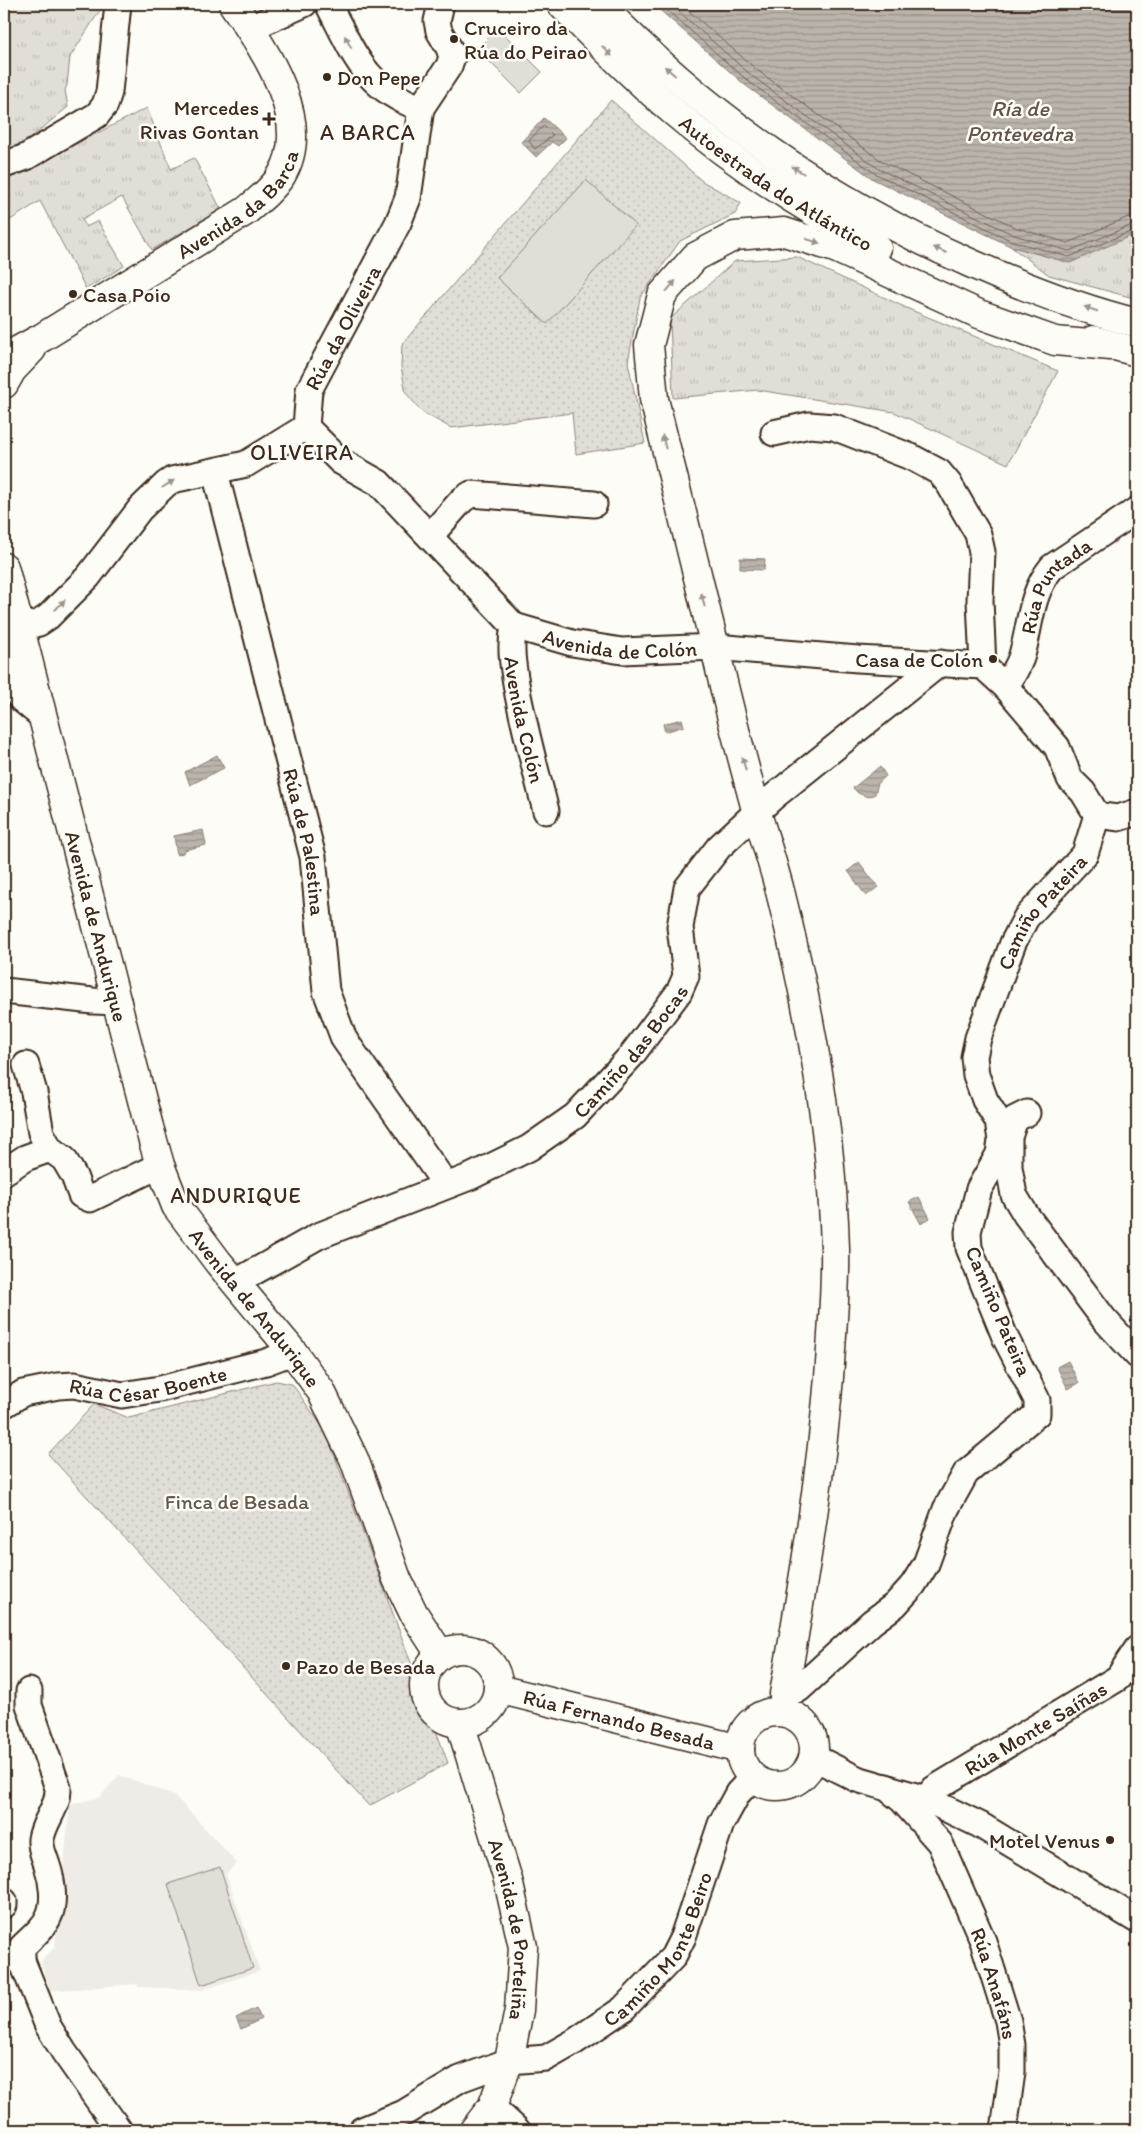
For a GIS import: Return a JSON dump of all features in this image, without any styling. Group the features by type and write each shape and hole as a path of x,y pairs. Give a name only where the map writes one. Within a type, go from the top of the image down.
{"main road":[{"name":"Avenida da Barca","path":"43,337 246,211 266,196 282,174 292,144 289,111 275,70 233,4"},
{"name":"Autoestrada do Atlántico","path":"561,4 610,54 675,113 766,182 830,223 904,262 1005,309 1111,346 1137,352"},
{"name":"Autoestrada do Atlántico","path":"598,4 629,35 694,92 781,159 846,200 913,238 1015,284 1137,323"},
{"path":"784,1703 805,1724 811,1734 814,1745 813,1757 808,1769 800,1778 789,1784 770,1785 753,1777 742,1762 740,1749 746,1728 753,1720 763,1714 773,1712 784,1703 824,1438 831,1355 835,1250 824,1119 807,1012 781,896 715,647 654,399 649,345 662,295 695,257 735,236 784,232 836,248 979,314 1055,341 1111,346"},
{"path":"4,358 43,337"},
{"path":"4,384 12,370 43,337"},
{"name":"Avenida de Andurique","path":"4,567 11,629 43,717 160,1165 176,1206 218,1262 293,1352 321,1391 354,1459 398,1579 414,1614 440,1654"},
{"path":"463,1648 474,1650 485,1656 493,1666 497,1677 498,1689 496,1700 490,1710 482,1717 471,1722 460,1723 448,1721 437,1715 429,1705 424,1694 423,1683 426,1672 440,1654 451,1649 463,1648"},
{"name":"Rúa Fernando Besada","path":"498,1689 740,1749"},
{"name":"Avenida de Porteliña","path":"460,1723 508,1880 523,1947 519,2010 509,2061 492,2107 474,2130"}],"street":[{"path":"4,165 26,156 79,126 97,115 105,105 109,92 118,4"},
{"path":"250,28 304,4"},
{"path":"328,4 361,67 374,82 402,101 420,108 449,66 452,57 439,31 437,21 441,4"},
{"name":"Rúa da Oliveira","path":"306,428 309,390 398,223 408,198 420,108"},
{"path":"774,433 808,425 834,427 911,457 939,472 949,484 978,534 982,552 980,600 983,666 1006,686 1057,748 1070,779 1083,792 1097,814 1118,818 1137,812"},
{"path":"11,629 39,623 48,617 88,577 140,509 166,484 172,480 246,464 306,428"},
{"name":"Avenida de Colón","path":"306,428 340,461 379,483 514,626 572,643 622,651 715,647 858,659 983,666"},
{"name":"Rúa de Palestina","path":"215,472 313,857 326,990 344,1040 446,1185"},
{"path":"430,536 462,500 471,494 594,504"},
{"name":"Rúa Puntada","path":"1006,686 1022,657 1035,595 1041,580 1052,567 1137,510"},
{"name":"Avenida Colón","path":"514,626 511,642 513,664 527,737 546,811"},
{"path":"4,655 10,680 12,702 43,717"},
{"name":"Camiño das Bocas","path":"236,1282 318,1236 472,1176 529,1148 575,1116 631,1056 678,992 686,976 680,927 687,888 719,847 757,811 940,663"},
{"name":"Camiño Pateira","path":"784,1703 872,1622 895,1605 913,1585 926,1564 946,1509 966,1473 1037,1414 1037,1400 1005,1336 969,1248 968,1232 980,1189 998,1154 1000,1140 998,1121 985,1100 976,1075 974,1057 978,1038 1013,943 1026,918 1085,854 1097,814"},
{"path":"4,991 118,1002"},
{"path":"26,1065 34,1092 41,1133 50,1149 64,1159 74,1176 81,1195 90,1199 160,1165"},
{"path":"1027,1113 1015,1119 1008,1137 1008,1167 1014,1195 1026,1215 1104,1319 1137,1355"},
{"path":"4,1172 25,1158 50,1149"},
{"name":"Rúa César Boente","path":"4,1405 23,1393 58,1386 74,1385 122,1395 160,1389 266,1362 293,1352"},
{"name":"Rúa Monte Saíñas","path":"937,1804 934,1789 1118,1678 1137,1648"},
{"path":"29,1691 29,1705 58,1788 59,1797 43,1826 41,1842 52,1887 52,1905 48,1919 22,1947 9,1956 64,2052 119,2130"},
{"path":"813,1757 857,1779 886,1786 937,1804 991,1832 1137,1920"},
{"name":"Camiño Monte Beiro","path":"362,2130 404,2113 460,2079 509,2061 546,2058 574,2042 623,2009 673,1957 683,1937 721,1824 738,1793 753,1777"},
{"name":"Rúa Anafáns","path":"886,1786 902,1800 940,1843 983,1942 1008,2021 1012,2045 1012,2072 1004,2130"},
{"path":"937,1804 940,1843"},
{"path":"492,2107 516,2130"}],"shaded area":[{"path":"119,1775 174,1795 237,1863 226,1874 260,1971 202,1990 138,1987 137,1984 48,1991 41,1961 55,1947 70,1805 100,1797"}],"green space":[{"path":"4,4 104,4 70,57 65,90 68,107 18,148 4,153"},
{"path":"498,28 542,72 521,93 477,49"},
{"path":"611,100 702,181 741,203 735,214 680,241 640,298 628,362 645,443 576,454 572,413 451,428 422,412 406,393 401,367 402,344"},
{"path":"147,108 171,169 194,158 221,209 152,250 122,197 82,219 86,227 98,221 124,266 86,289 40,201 4,224 4,180"},
{"path":"586,180 636,225 547,324 497,278"},
{"path":"1137,226 1137,299 1049,275 1010,246 1070,263"},
{"path":"797,257 911,310 1058,371 1008,464 894,412 758,390 673,398 670,319 735,261"},
{"name":"Finca de Besada","path":"276,1381 292,1384 326,1432 448,1763 369,1806 48,1454 94,1404 129,1418"},
{"path":"220,1867 253,1968 201,1985 168,1884"}],"water":[{"name":"Ría de Pontevedra","path":"653,4 1137,4 1137,233 1070,263 1010,246 873,179 745,85"},
{"path":"544,118 566,138 558,146 552,142 536,157 521,142"},
{"path":"740,558 765,559 764,570 740,569"},
{"path":"682,719 684,726 665,732 663,724"},
{"path":"217,755 224,768 190,785 185,772"},
{"path":"879,767 886,776 878,783 875,794 868,797 858,793 853,788"},
{"path":"203,830 206,845 184,850 183,853 177,855 174,836"},
{"path":"859,862 878,887 866,896 848,871"},
{"path":"919,1197 930,1218 921,1224 909,1202"},
{"path":"1068,1361 1079,1383 1068,1389 1057,1367"},
{"path":"256,2008 261,2019 241,2029 236,2018"}],"place":[{"name":"Cruceiro da Rúa do Peirao","path":"454,39"},
{"name":"Don Pepe","path":"327,77"},
{"name":"Mercedes Rivas Gontan","path":"269,119"},
{"name":"Casa Poio","path":"73,294"},
{"name":"Casa de Colón","path":"993,659"},
{"name":"Pazo de Besada","path":"286,1666"},
{"name":"Motel Venus","path":"1110,1840"}],"district":[{"name":"A BARCA","path":"368,132"},
{"name":"OLIVEIRA","path":"302,452"},
{"name":"ANDURIQUE","path":"236,1195"}]}
